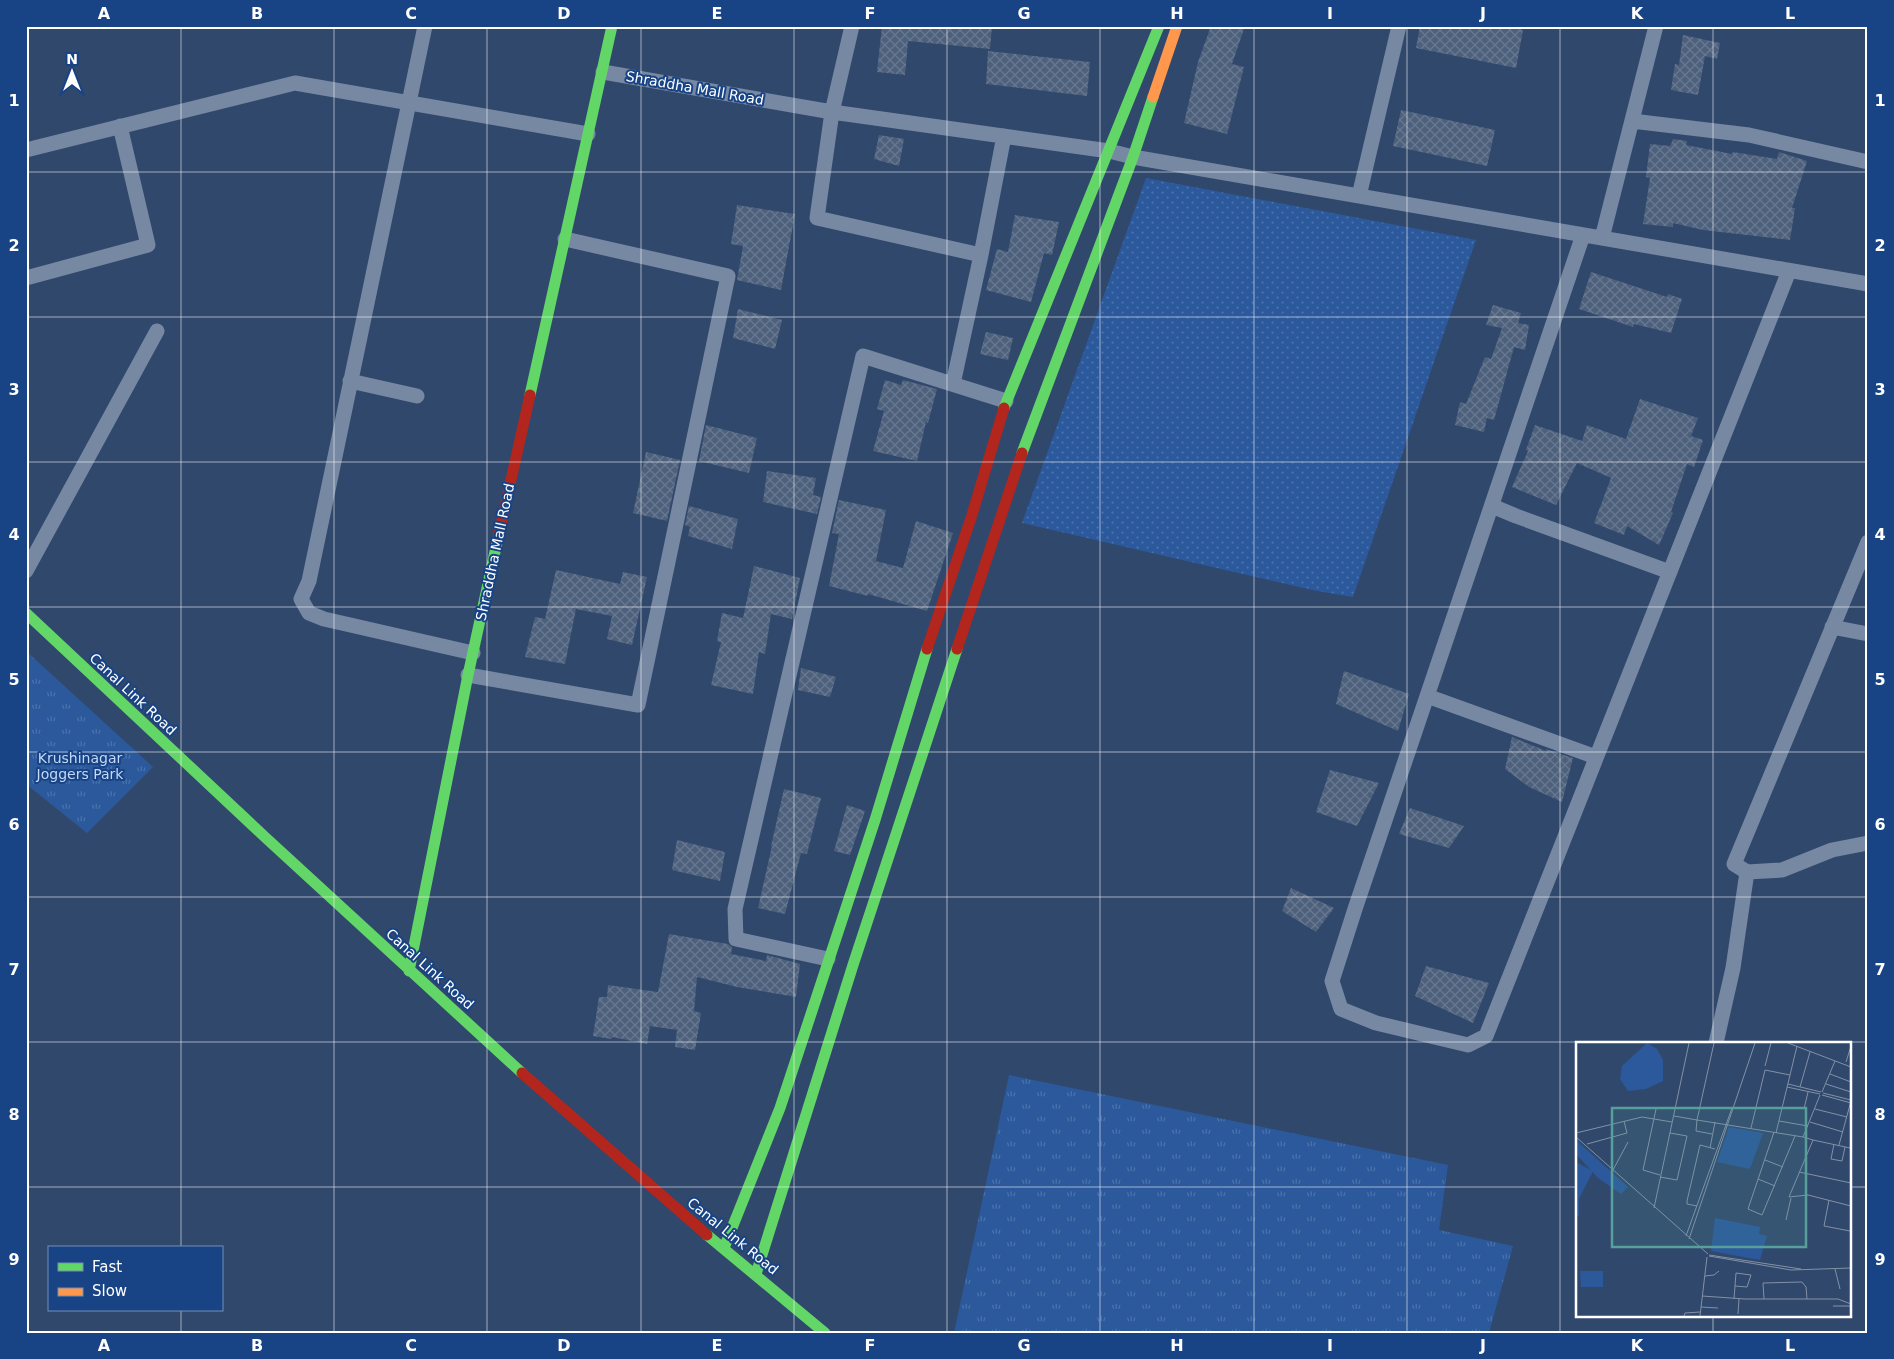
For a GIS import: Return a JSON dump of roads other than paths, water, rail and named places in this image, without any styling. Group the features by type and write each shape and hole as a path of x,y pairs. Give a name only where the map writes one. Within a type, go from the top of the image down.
{"street":[{"path":"425,26 309,581 301,599 309,613 324,619 473,653"},
{"path":"603,72 612,26"},
{"path":"852,26 832,112 817,218 981,254"},
{"path":"724,1248 780,1108 875,820 924,659 971,518 1006,401 1160,26"},
{"path":"756,1274 853,965 1018,463 1133,157 1177,26"},
{"path":"1359,196 1399,26"},
{"path":"1602,238 1656,26"},
{"name":"Shraddha Mall Road","path":"409,971 468,675 603,72 832,112 1109,151 1133,157 1868,284"},
{"path":"26,150 295,83 588,134"},
{"path":"1632,121 1749,136 1868,162"},
{"path":"26,278 148,245 120,126"},
{"path":"954,384 1004,136"},
{"path":"1583,235 1332,981 1341,1009 1376,1023 1468,1045 1486,1036 1789,271"},
{"path":"468,675 638,705 728,276 565,239"},
{"path":"26,572 157,331"},
{"path":"828,959 736,939 734,909 863,356 1006,401"},
{"path":"350,381 417,396"},
{"path":"1492,506 1670,572"},
{"path":"1868,542 1734,864 1747,872 1782,870 1832,850 1868,843"},
{"name":"Canal Link Road","path":"26,614 206,784 409,971 674,1207 825,1333"},
{"path":"1832,628 1868,634"},
{"path":"1427,696 1596,757"},
{"path":"1716,1042 1733,968 1747,872"}],"park label":[{"name":"Krushinagar Joggers Park","path":"80,766"}]}
